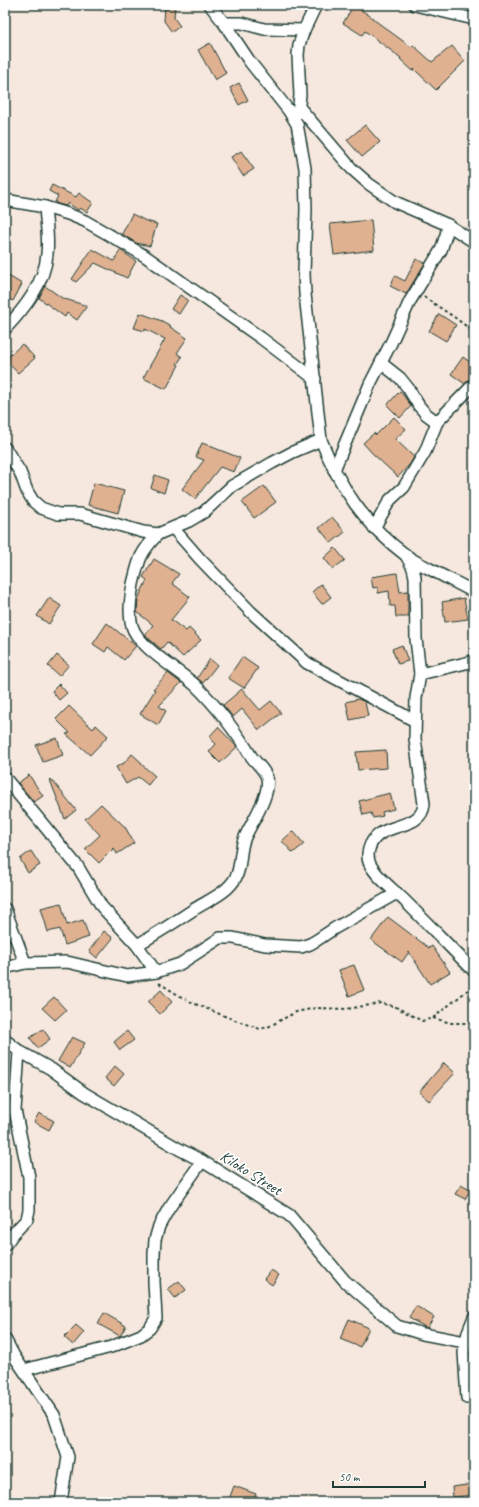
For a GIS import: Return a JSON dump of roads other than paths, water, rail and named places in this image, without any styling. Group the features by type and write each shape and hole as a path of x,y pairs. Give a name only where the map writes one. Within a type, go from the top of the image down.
{"street":[{"path":"210,5 250,62 289,111 297,124"},
{"path":"316,5 304,30 299,45 299,107 297,124 305,168 305,294 321,440 334,470 349,497 361,514 374,528 408,557 474,592"},
{"path":"415,5 474,19"},
{"path":"224,23 242,23 264,30 304,30"},
{"path":"299,107 352,169 369,184 395,202 448,225 474,242"},
{"path":"5,200 45,207 85,221 145,256 261,338 315,379"},
{"path":"5,329 20,313 41,277 47,256 45,207"},
{"path":"334,470 370,384 410,301 441,250 448,225"},
{"path":"462,234 474,234"},
{"path":"381,363 400,378 419,406 426,414 437,422"},
{"path":"374,528 390,500 404,488 425,452 437,422 474,384"},
{"path":"137,945 223,892 232,884 236,876 242,844 264,799 268,779 231,727 195,685 148,647 136,635 132,627 130,603 138,563 145,548 158,534 189,521 204,512 232,486 293,452 321,440"},
{"path":"5,448 20,472 27,491 33,501 40,508 58,514 80,514 143,532 158,534"},
{"path":"173,528 200,559 251,612 307,663 414,721"},
{"path":"408,557 415,576 416,639 420,674 414,721 424,811 416,820 393,828 374,839 369,848 368,862 380,878 397,892 472,965"},
{"path":"420,674 474,661"},
{"path":"5,778 78,867 102,907 137,945 156,972"},
{"path":"5,968 25,962 67,962 127,976 156,972 180,964 220,938 234,938 266,945 301,947 310,944 371,906 397,892"},
{"path":"5,909 25,962"},
{"name":"Kiloko Street","path":"5,1040 19,1051 51,1069 84,1093 178,1149 202,1161 289,1215 345,1281 397,1326 423,1334 466,1342"},
{"path":"5,1245 27,1219 29,1210 29,1177 15,1110 19,1051"},
{"path":"24,1370 116,1345 141,1335 150,1328 156,1318 154,1254 155,1240 159,1226 169,1208 202,1161"},
{"path":"467,1398 464,1352 468,1332 474,1317"},
{"path":"5,1339 8,1347 54,1415 68,1457 61,1502"}]}
